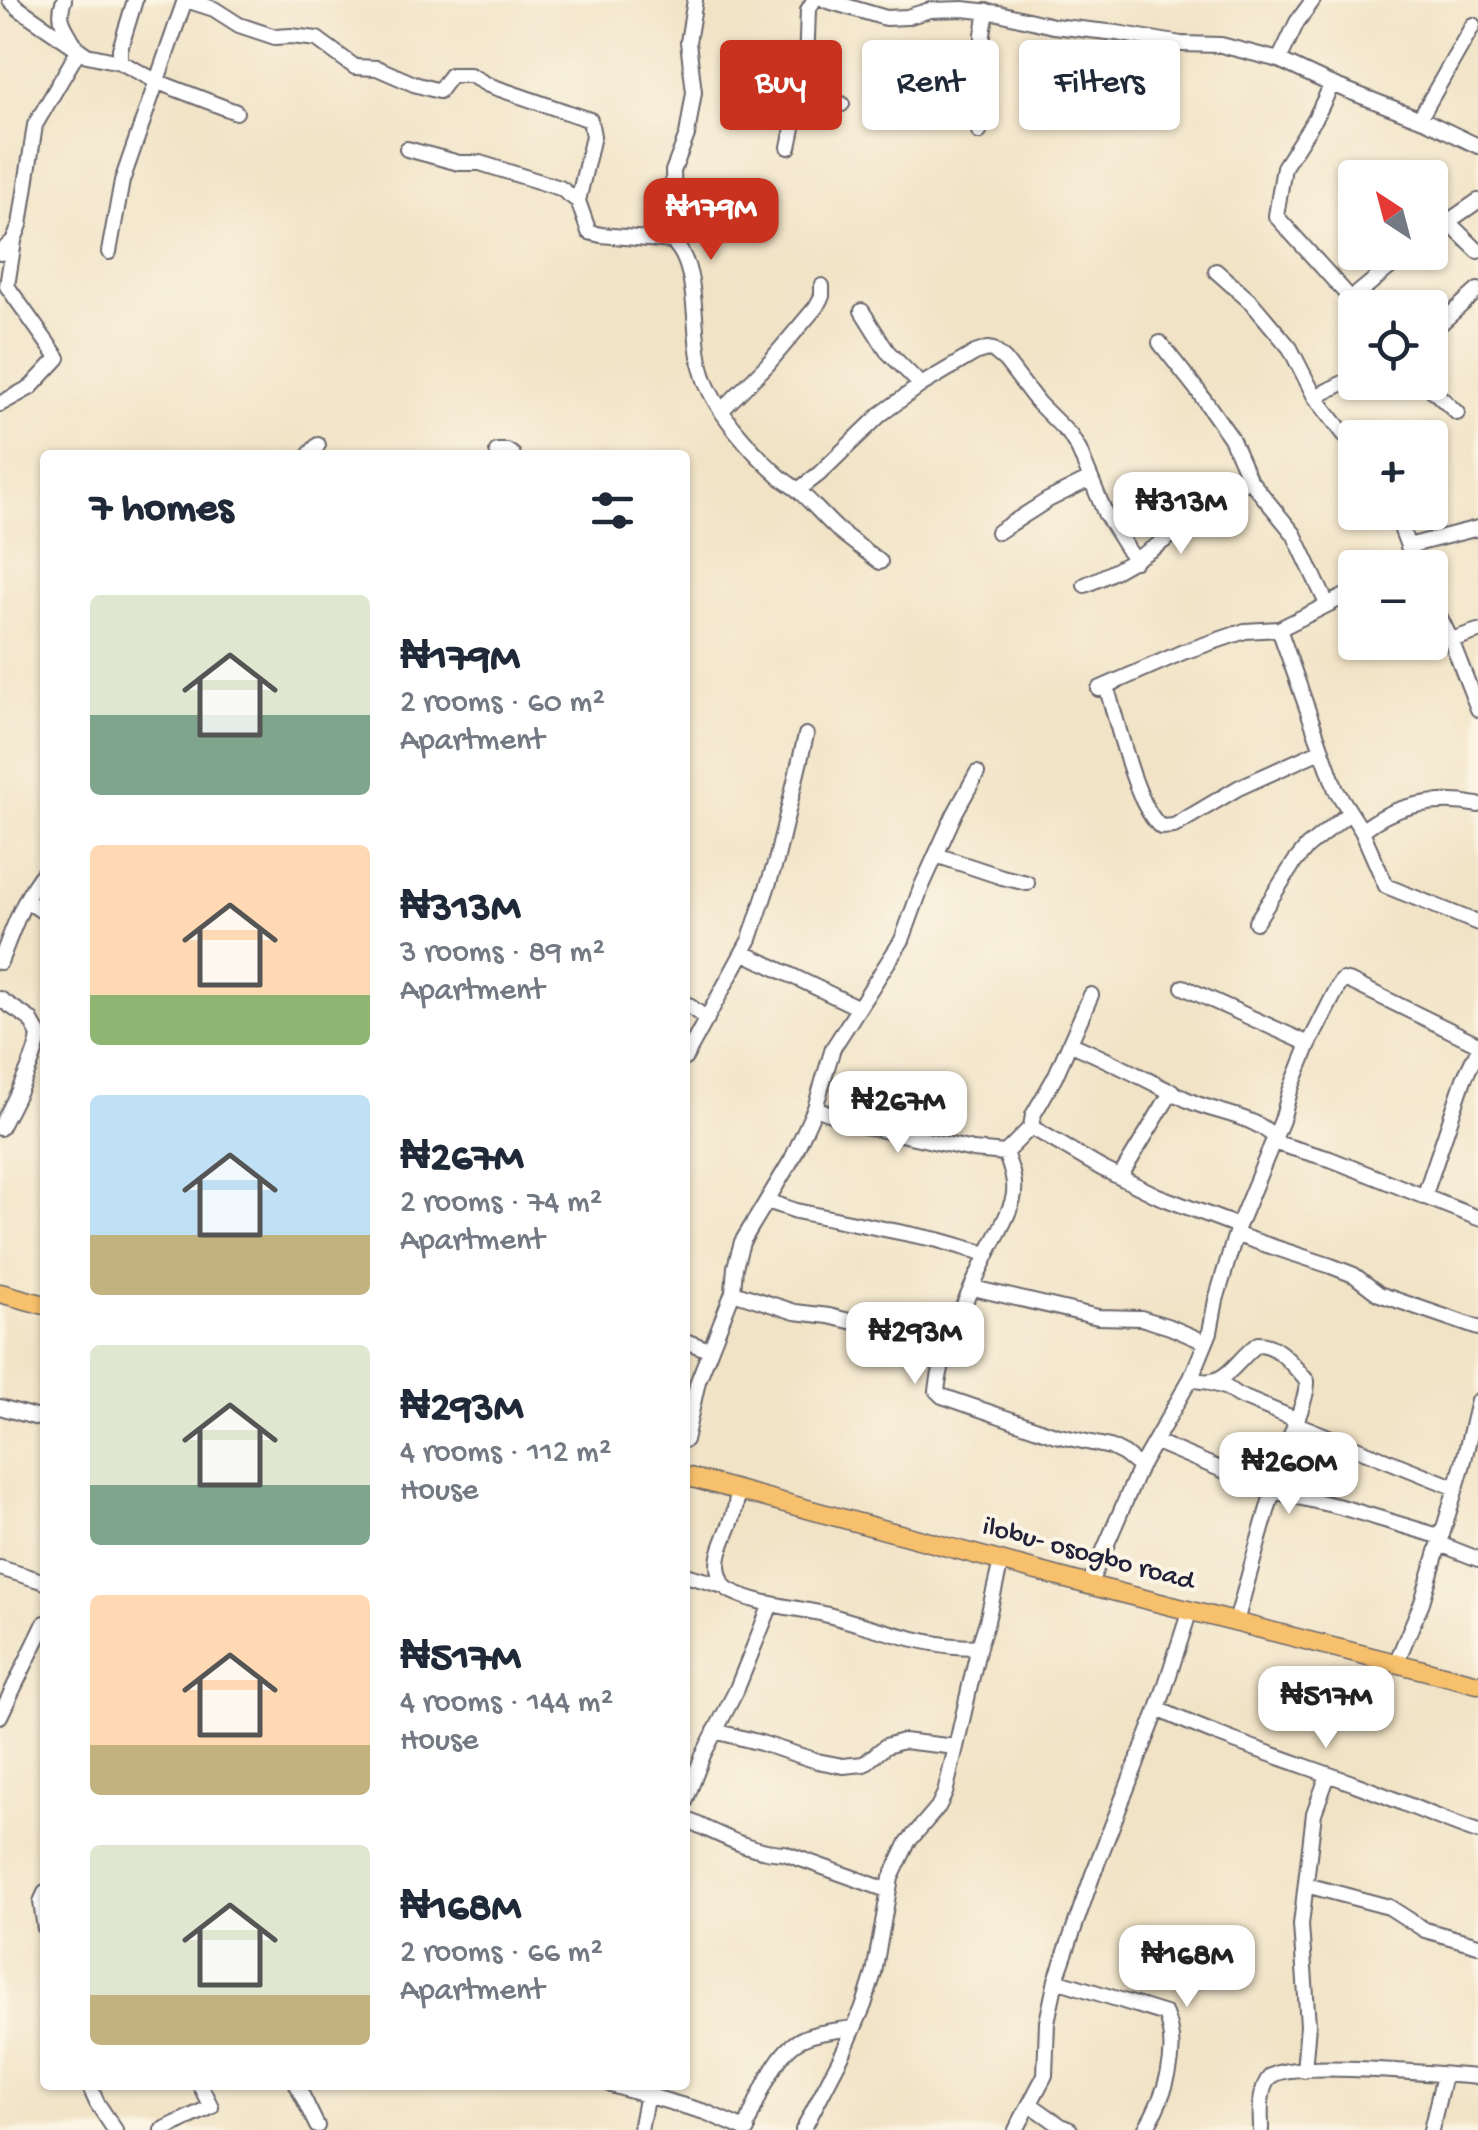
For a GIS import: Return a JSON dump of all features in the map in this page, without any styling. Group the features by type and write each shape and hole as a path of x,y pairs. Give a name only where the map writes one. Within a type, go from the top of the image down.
{"main road":[{"path":"0,1293 40,1304"},
{"name":"ilobu- osogbo road","path":"690,1477 1478,1684"}],"street":[{"path":"10,0 86,55 120,62 158,82 236,112"},
{"path":"0,404 31,387 58,358 2,283 20,225 35,125 76,53 76,46 63,28 64,0"},
{"path":"120,62 120,48 136,0"},
{"path":"109,252 122,181 185,0 214,8 239,25 274,37 317,40 355,67 377,68 439,91 451,75 470,75 590,120 593,136 578,201 589,232 672,241 679,247 689,264 699,360 705,381 722,410 770,468 880,562"},
{"path":"672,241 668,219 674,203 673,171 687,135 694,92 688,42 694,0"},
{"path":"807,40 808,10 814,0"},
{"path":"826,0 886,18 930,10 995,8 1053,26 1181,44 1221,45 1279,60 1478,146"},
{"path":"1279,60 1312,0"},
{"path":"980,132 983,34 995,8"},
{"path":"1420,118 1474,25"},
{"path":"1332,84 1284,167 1276,216 1341,290"},
{"path":"790,147 793,130"},
{"path":"406,150 459,163 480,163 560,188 578,201"},
{"path":"1478,202 1448,222 1478,251"},
{"path":"0,253 14,240"},
{"path":"1216,270 1290,348 1315,397 1338,426"},
{"path":"1367,290 1389,270"},
{"path":"722,410 767,366 816,308 822,286"},
{"path":"1448,316 1478,290"},
{"path":"862,310 887,351 921,384"},
{"path":"1160,343 1231,438 1249,479 1294,534 1327,604"},
{"path":"798,490 881,414 921,384 975,353 993,350 1070,435 1110,522 1135,561"},
{"path":"1315,397 1338,386"},
{"path":"1443,400 1457,413"},
{"path":"998,532 1090,479"},
{"path":"1085,585 1114,573 1166,541 1249,479"},
{"path":"1408,546 1478,528"},
{"path":"1402,530 1409,550"},
{"path":"1322,750 1238,788 1178,824 1161,827 1151,817 1136,784 1102,688 1183,652 1245,631 1280,629 1338,598"},
{"path":"1280,629 1336,790 1362,831 1386,886 1478,923"},
{"path":"1451,640 1478,631"},
{"path":"1448,634 1478,709"},
{"path":"690,1048 744,952 776,860 806,735"},
{"path":"690,1417 698,1381 733,1292 742,1242 792,1159 815,1108 832,1048 902,940 954,813 977,773"},
{"path":"1362,831 1388,814 1420,803 1478,804"},
{"path":"1256,922 1294,863 1349,813"},
{"path":"936,855 1027,883"},
{"path":"0,962 40,879"},
{"path":"27,901 40,910"},
{"path":"744,952 857,1007"},
{"path":"1090,1584 1140,1466 1191,1378 1210,1332 1238,1230 1309,1044 1345,980 1478,1047 1424,1196"},
{"path":"1183,986 1309,1044"},
{"path":"1005,1153 1031,1127 1033,1115 1071,1044 1091,995"},
{"path":"0,999 30,1019 38,1034 36,1050 0,1128"},
{"path":"690,1007 706,1018"},
{"path":"1071,1044 1192,1102 1241,1118 1275,1136 1279,1144 1330,1159 1478,1218"},
{"path":"1120,1177 1172,1092"},
{"path":"815,1108 864,1126 973,1150 1005,1153"},
{"path":"1031,1127 1158,1196 1354,1275 1379,1294 1478,1328"},
{"path":"1005,1153 1014,1177 1013,1198 948,1344 937,1388 939,1394 1054,1434 1110,1447 1140,1466"},
{"path":"768,1202 987,1254"},
{"path":"973,1288 1098,1317 1142,1318 1205,1342"},
{"path":"733,1292 795,1312 829,1316 948,1344"},
{"path":"690,1343 709,1350"},
{"path":"1191,1378 1211,1383 1258,1344 1269,1344 1307,1381 1236,1622"},
{"path":"1211,1383 1456,1488"},
{"path":"1396,1663 1422,1602 1478,1400"},
{"path":"0,1407 40,1419"},
{"path":"1156,1442 1272,1491 1341,1507 1441,1540 1478,1559"},
{"path":"724,1586 719,1576 719,1556 734,1515 738,1490"},
{"path":"803,2130 864,2005 874,1973 887,1890 908,1842 945,1793 1001,1560"},
{"path":"0,1568 40,1580"},
{"path":"690,1577 772,1604 927,1641 979,1646"},
{"path":"690,1790 772,1604"},
{"path":"1016,2130 1045,2075 1047,2022 1056,1980 1158,1709 1190,1610"},
{"path":"0,1716 40,1633"},
{"path":"1158,1709 1224,1738 1478,1832"},
{"path":"715,1732 843,1766 864,1764 886,1746 904,1741 956,1747"},
{"path":"1304,2070 1308,2025 1300,1926 1314,1813 1328,1775"},
{"path":"690,1821 735,1842 784,1853 887,1890"},
{"path":"1306,1885 1389,1907 1416,1926 1478,1945"},
{"path":"1056,1980 1165,2014 1172,2044 1171,2064 1145,2130"},
{"path":"630,2090 705,2112 746,2130 758,2098 789,2049 810,2036 853,2028"},
{"path":"1261,2130 1261,2105 1268,2080 1278,2072 1390,2070 1478,2076"},
{"path":"1431,2130 1444,2075"},
{"path":"91,2090 114,2130"},
{"path":"162,2130 211,2107 202,2090"},
{"path":"299,2090 318,2126"},
{"path":"640,2130 646,2094"},
{"path":"1030,2104 1070,2130"}]}
